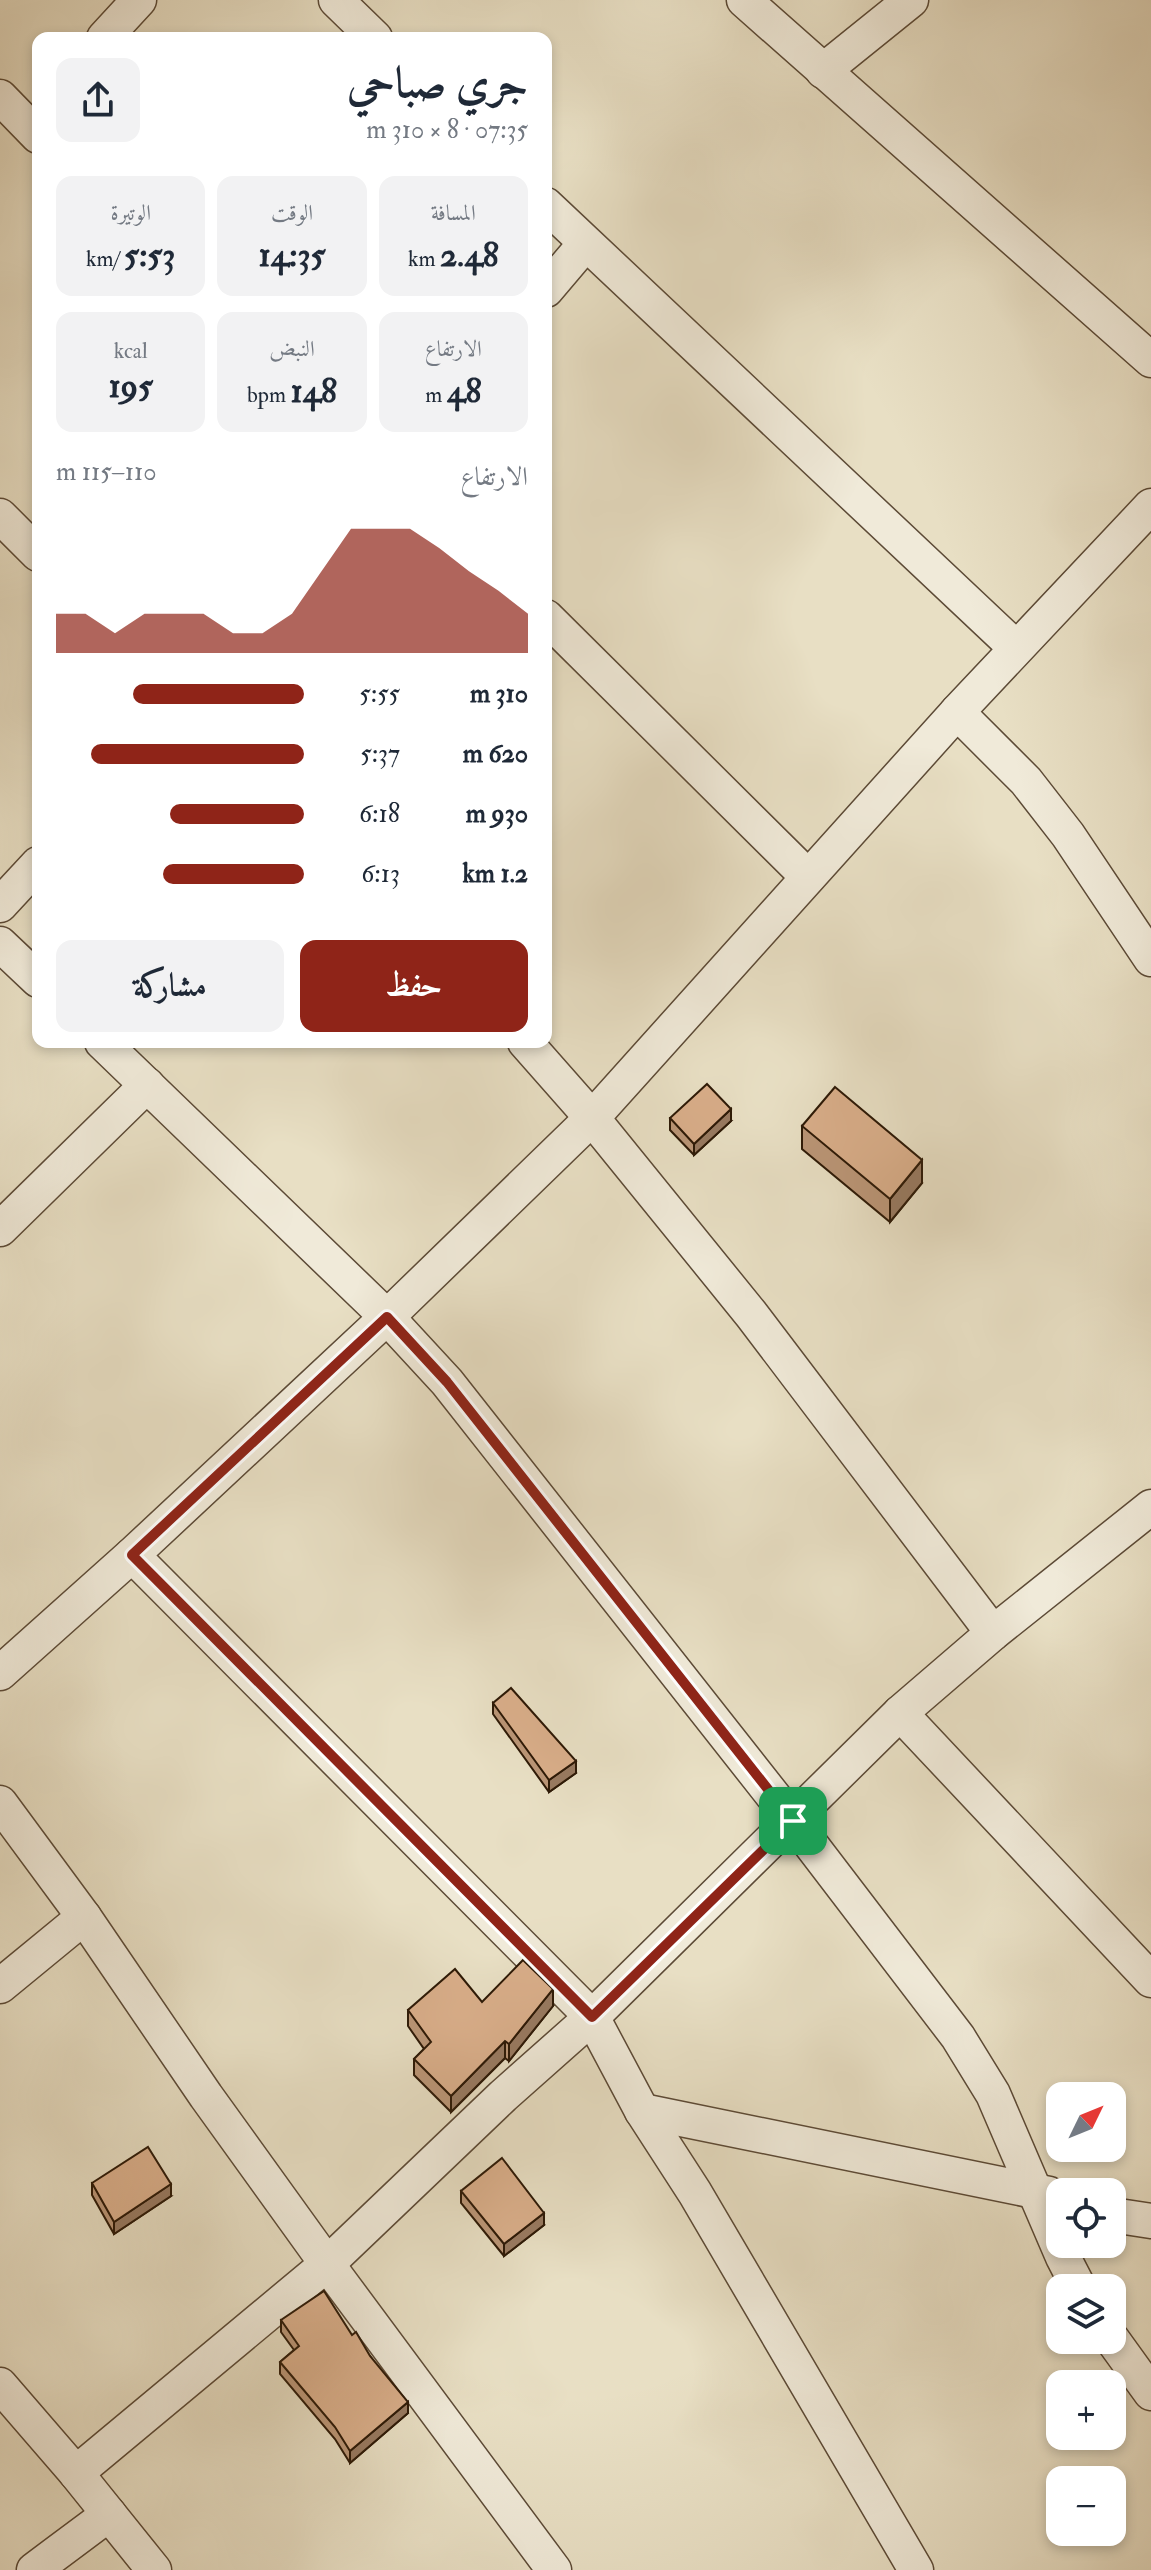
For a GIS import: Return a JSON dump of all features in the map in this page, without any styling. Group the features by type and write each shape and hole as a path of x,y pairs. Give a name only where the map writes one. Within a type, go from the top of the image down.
{"street":[{"path":"110,32 139,0"},
{"path":"336,0 369,32"},
{"path":"744,0 1151,360"},
{"path":"823,71 911,0"},
{"path":"0,97 32,121"},
{"path":"552,211 1016,648"},
{"path":"552,283 585,244"},
{"path":"0,1673 132,1555 387,1317 592,1118 957,712 1151,506"},
{"path":"0,516 32,548"},
{"path":"552,623 808,877"},
{"path":"957,712 1026,781 1068,835 1151,959"},
{"path":"0,905 32,870"},
{"path":"0,944 32,974"},
{"path":"108,1048 387,1317 447,1382 793,1821 958,2037 1046,2192"},
{"path":"530,1048 592,1118 796,1371 993,1633"},
{"path":"0,1229 147,1085"},
{"path":"76,2473 327,2264 503,2096 592,2017 900,1713 993,1633 1151,1507"},
{"path":"132,1555 592,2017 642,2111 695,2193 911,2568"},
{"path":"900,1713 1151,1980"},
{"path":"0,1803 84,1917 206,2096 327,2264 554,2570"},
{"path":"0,1986 84,1917"},
{"path":"642,2111 1046,2194"},
{"path":"1126,2217 1151,2221"},
{"path":"1123,2354 1151,2393"},
{"path":"0,2385 154,2570"},
{"path":"34,2570 109,2514"}],"building":[{"path":"707,1084 731,1109 694,1144 670,1118"},
{"path":"835,1087 922,1160 890,1199 802,1126"},
{"path":"511,1688 576,1761 549,1780 493,1703"},
{"path":"523,1960 553,1989 509,2044 505,2041 451,2096 414,2059 431,2042 408,2010 455,1969 482,2002"},
{"path":"148,2147 171,2184 114,2222 92,2183"},
{"path":"502,2158 544,2213 504,2244 461,2191"},
{"path":"324,2291 352,2335 356,2332 370,2356 408,2402 350,2451 335,2427 280,2362 299,2346 281,2320"}],"route":[{"path":"387,1317 447,1382 793,1821 592,2017 132,1555 387,1317"}]}
